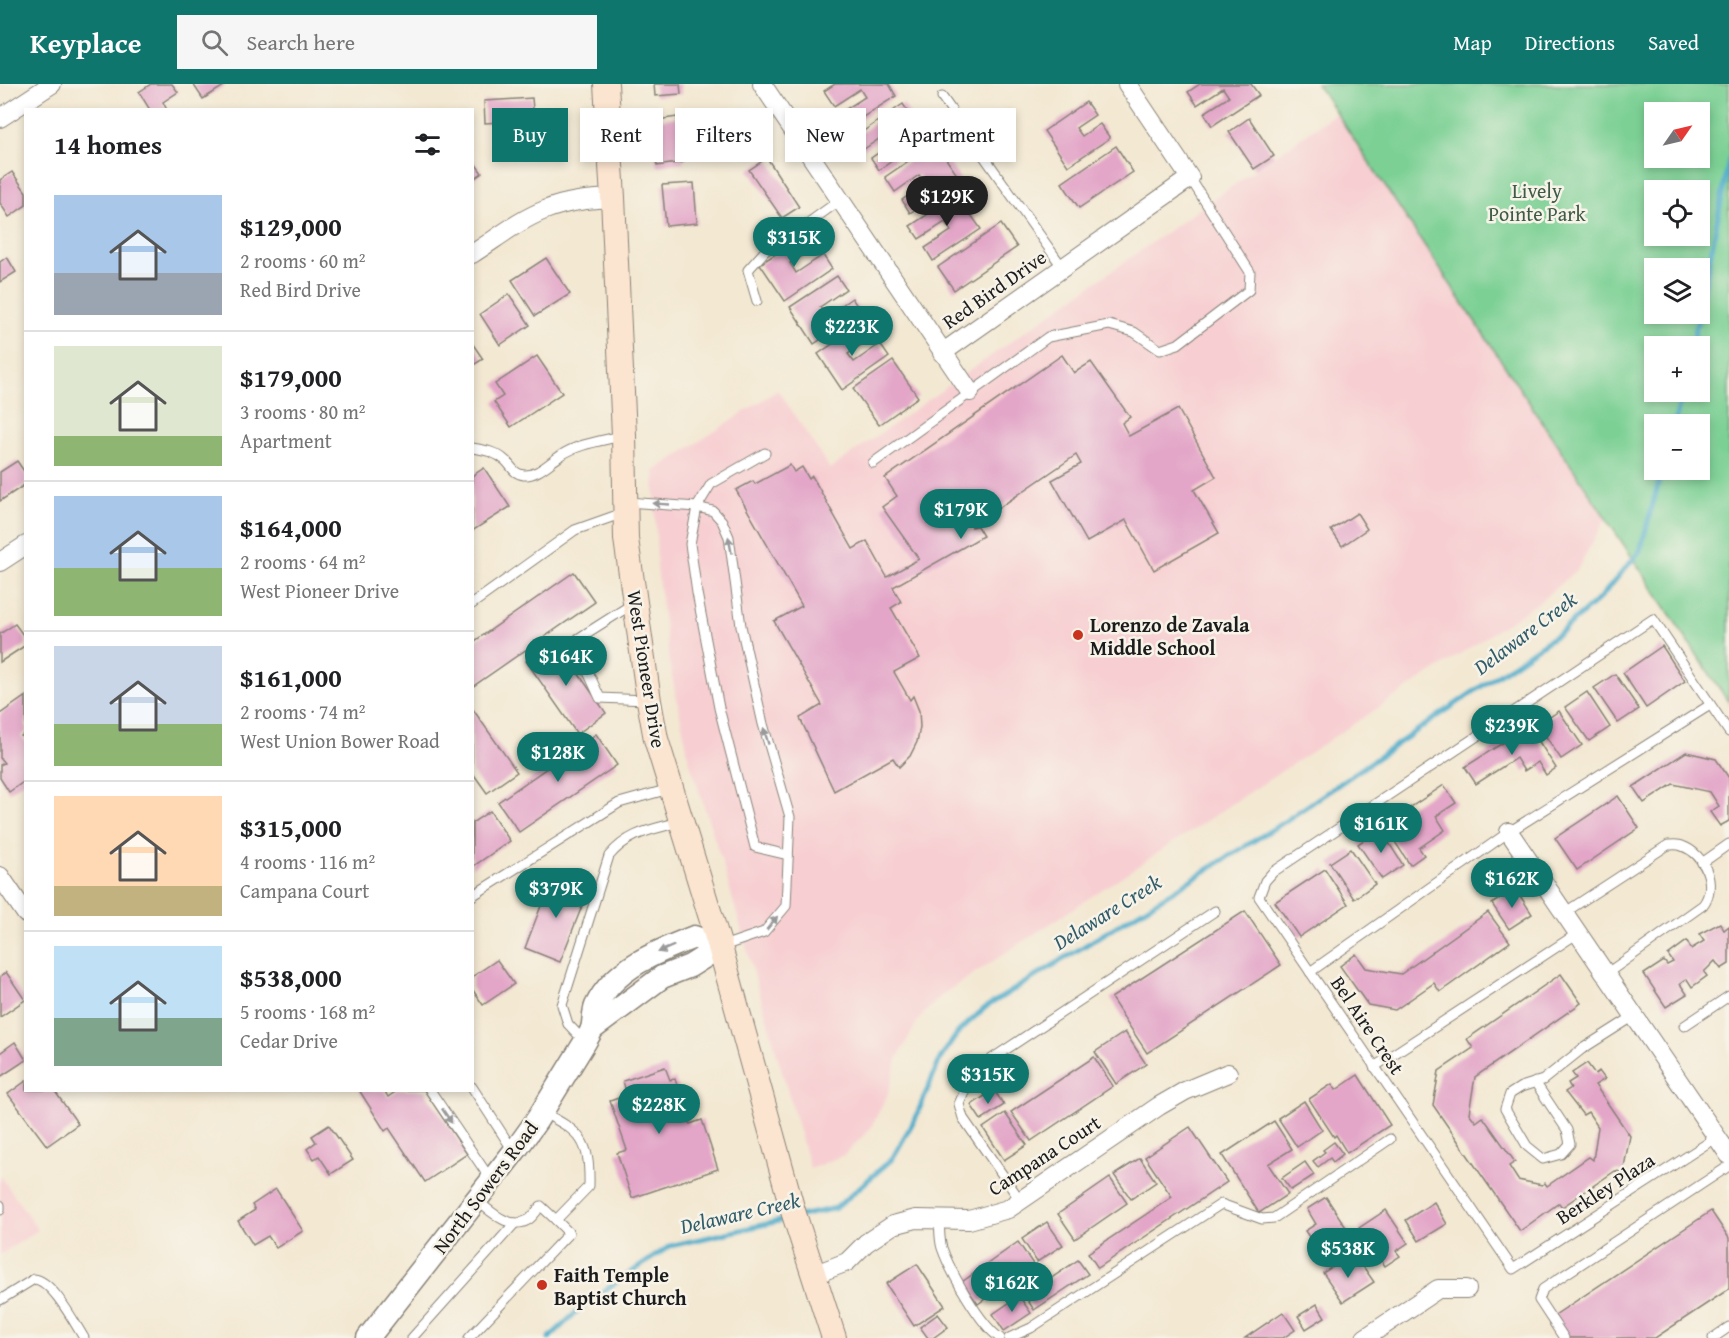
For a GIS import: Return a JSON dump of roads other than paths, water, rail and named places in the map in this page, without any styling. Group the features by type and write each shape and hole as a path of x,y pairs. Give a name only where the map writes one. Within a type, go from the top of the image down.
{"main road":[{"name":"West Pioneer Drive","path":"606,84 624,435 626,539 656,739 720,947 786,1185 834,1338"}],"street":[{"path":"0,118 52,84"},
{"name":"Red Bird Drive","path":"762,84 942,353 1190,178"},
{"path":"1127,84 1190,178"},
{"path":"474,253 531,216 546,210 579,201 613,198"},
{"path":"942,353 970,392"},
{"path":"0,562 24,546"},
{"path":"1509,832 1729,1155"},
{"path":"0,876 24,911"},
{"name":"North Sowers Road","path":"368,1338 514,1152 542,1112 588,1036 662,977 690,966 720,947"},
{"name":"Campana Court","path":"811,1268 847,1262 866,1243 893,1224 916,1219 969,1220 1008,1209 1159,1106 1185,1090 1228,1073"},
{"path":"1365,1338 1438,1289 1467,1289"}],"lane":[{"path":"942,97 1063,268"},
{"path":"873,463 1048,337 1109,325 1134,332 1160,350 1178,344 1249,290 1250,272 1190,178"},
{"path":"757,301 748,270 765,251 840,200"},
{"path":"474,448 489,450 506,461 516,473 525,475 541,470 562,454 588,444 624,435"},
{"path":"765,453 711,484 697,507 690,544 719,708 755,847 788,855"},
{"path":"474,603 575,530 625,507 697,507 713,511 722,521 729,537 741,626 763,724 790,817 786,906 764,933 720,947"},
{"path":"636,602 579,638 583,661 600,698 649,700"},
{"path":"1310,972 1259,897 1265,881 1273,872 1653,619 1729,732"},
{"name":"Bel Aire Crest","path":"1513,1269 1310,972 1509,832 1710,705"},
{"path":"474,895 619,802 671,788"},
{"path":"588,1036 568,1024 562,1005 609,856 633,835 681,821"},
{"path":"1564,913 1668,845 1680,844 1702,863 1710,883 1710,895 1702,905 1606,975"},
{"path":"1702,863 1729,844"},
{"path":"1020,1200 963,1118 959,1104 971,1077 993,1058 1215,911"},
{"path":"1374,1067 1578,933"},
{"path":"1684,1026 1729,996"},
{"path":"1535,1082 1567,1130 1570,1144 1561,1154 1543,1159 1527,1146 1505,1109 1510,1094 1521,1087 1535,1082 1543,1080 1582,1049 1634,1016"},
{"path":"474,1090 514,1152"},
{"path":"431,1092 491,1181"},
{"path":"542,1112 567,1125 578,1134 585,1150 589,1169 589,1186 556,1220"},
{"name":"Berkley Plaza","path":"1513,1269 1717,1137"},
{"path":"1009,1338 1031,1328 1221,1204 1262,1219 1274,1218 1390,1139"},
{"path":"1564,1338 1539,1300 1543,1289 1729,1166"},
{"path":"469,1338 569,1233 541,1206 527,1221 504,1221 476,1200"},
{"path":"0,1205 0,1210"},
{"path":"939,1220 940,1240 948,1261 987,1327 1000,1338"},
{"path":"412,1338 515,1222"},
{"path":"0,1300 34,1279 40,1279 50,1287 84,1338"},
{"path":"1717,1337 1729,1328"}],"waterway":[{"name":"Delaware Creek","path":"1710,258 1729,160"},
{"name":"Delaware Creek","path":"1694,336 1697,324"},
{"name":"Delaware Creek","path":"1677,414 1680,402"},
{"name":"Delaware Creek","path":"800,1216 836,1208 892,1159 916,1117 940,1059 959,1031 986,1007 1281,824 1562,631 1601,597 1640,551 1659,480"},
{"name":"Delaware Creek","path":"549,1338 586,1303 670,1246 788,1219"}],"place":[{"name":"Lorenzo de Zavala Middle School","path":"1078,635"},
{"name":"Faith Temple Baptist Church","path":"542,1285"}],"park label":[{"name":"Lively Pointe Park","path":"1537,202"}]}
